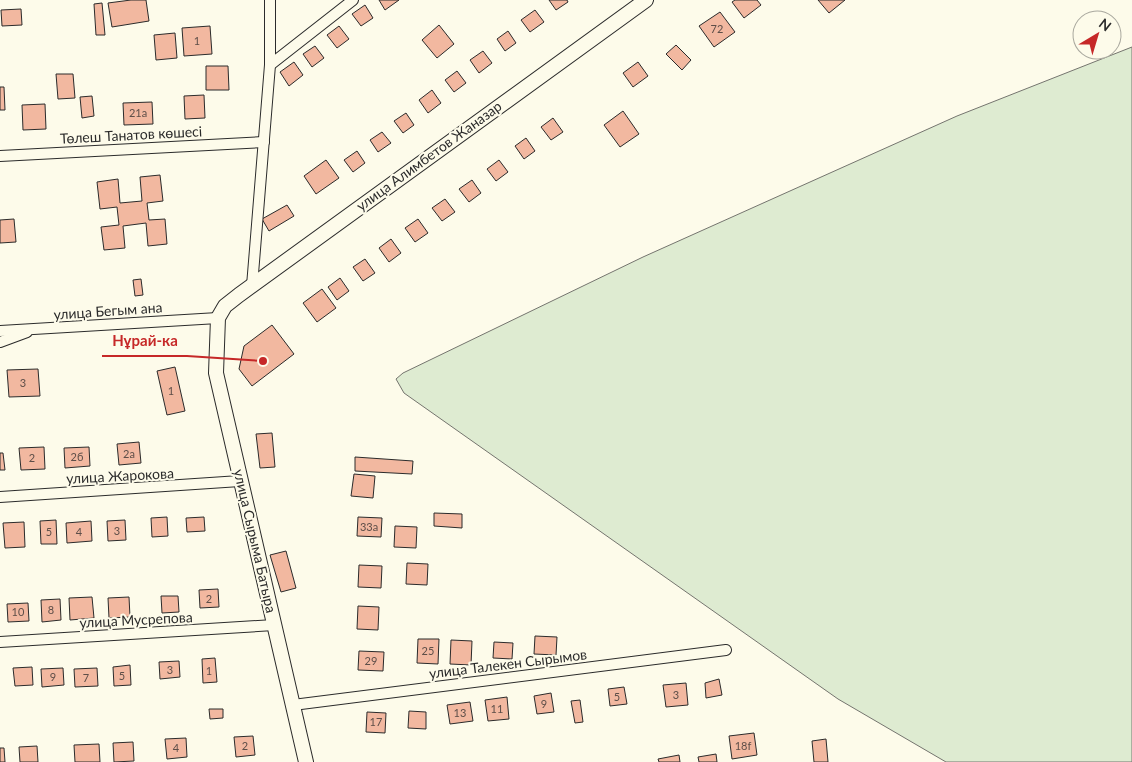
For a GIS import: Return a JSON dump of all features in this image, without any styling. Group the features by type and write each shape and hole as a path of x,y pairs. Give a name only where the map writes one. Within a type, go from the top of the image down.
{"street":[{"path":"252,286 270,65 270,0"},
{"path":"270,65 353,0"},
{"name":"улица Алимбетов Жаназар","path":"218,318 225,306 448,142 646,0"},
{"name":"Төлеш Танатов көшесі","path":"0,156 264,142"},
{"name":"улица Бегым ана","path":"0,331 218,318"},
{"name":"улица Сырыма Батыра","path":"218,318 216,373 306,762"},
{"path":"0,342 34,330"},
{"name":"улица Жарокова","path":"0,497 240,482"},
{"name":"улица Мусрепова","path":"0,642 274,625"},
{"name":"улица Талекен Сырымов","path":"293,705 726,650"}],"green space":[{"path":"1132,47 1132,762 946,762 838,699 404,393 396,379 403,373 643,257 957,116 1099,60 1122,60 1122,51"}],"building":[{"path":"146,0 149,21 112,27 108,3"},
{"path":"379,0 399,0 385,10"},
{"path":"549,0 567,0 568,2 556,10"},
{"path":"735,0 757,0 761,5 744,18 732,2"},
{"path":"818,0 845,0 829,13"},
{"path":"102,3 105,35 96,35 94,4"},
{"path":"365,5 373,18 361,26 352,14"},
{"path":"21,9 22,25 2,26 1,10"},
{"path":"535,10 544,22 530,32 521,20"},
{"path":"720,12 735,32 714,47 699,26"},
{"path":"439,25 454,44 437,58 422,40"},
{"path":"210,26 212,54 184,56 182,28"},
{"path":"339,26 349,39 337,48 327,35"},
{"path":"508,31 516,43 505,51 497,39"},
{"path":"175,33 177,58 156,60 154,35"},
{"path":"676,45 691,60 682,70 666,54"},
{"path":"315,46 324,58 312,67 303,54"},
{"path":"483,51 492,63 479,73 470,60"},
{"path":"294,62 303,75 289,86 280,72"},
{"path":"638,62 648,76 633,87 623,73"},
{"path":"206,66 228,66 229,90 206,90"},
{"path":"457,71 466,83 454,92 445,80"},
{"path":"56,74 73,74 75,98 58,99"},
{"path":"0,87 4,87 5,110 0,110"},
{"path":"432,90 441,103 428,113 419,100"},
{"path":"204,95 205,118 185,119 184,96"},
{"path":"92,96 94,116 82,118 80,97"},
{"path":"152,102 153,124 124,125 123,103"},
{"path":"45,104 46,129 23,130 22,105"},
{"path":"623,111 639,134 620,147 604,125"},
{"path":"406,113 414,125 403,133 394,121"},
{"path":"553,118 563,132 551,140 541,127"},
{"path":"382,132 391,143 378,152 370,140"},
{"path":"526,138 535,151 524,159 515,146"},
{"path":"357,151 365,163 353,172 344,160"},
{"path":"326,160 339,178 316,194 304,176"},
{"path":"499,160 508,172 496,181 487,169"},
{"path":"160,175 163,201 147,203 149,220 165,219 167,244 148,246 146,223 123,226 125,248 104,250 101,227 119,225 117,207 100,209 97,182 118,179 120,203 142,201 140,177"},
{"path":"472,180 481,193 469,202 459,189"},
{"path":"445,199 455,212 442,221 432,208"},
{"path":"287,205 294,216 269,231 262,219"},
{"path":"14,219 16,242 0,243 0,220"},
{"path":"418,219 428,233 415,242 405,228"},
{"path":"391,239 401,253 389,262 379,248"},
{"path":"365,259 375,273 363,281 353,267"},
{"path":"340,278 349,291 337,300 328,287"},
{"path":"141,279 143,295 135,296 133,280"},
{"path":"322,289 336,308 317,322 303,303"},
{"path":"272,325 294,354 252,386 239,369 244,346"},
{"path":"175,367 185,411 167,415 157,371"},
{"path":"38,369 40,396 9,397 7,370"},
{"path":"272,433 275,467 260,468 256,434"},
{"path":"139,442 141,463 119,465 117,444"},
{"path":"44,447 45,469 21,470 19,448"},
{"path":"89,447 90,466 65,468 64,448"},
{"path":"0,453 3,453 5,470 0,470"},
{"path":"355,457 413,461 412,474 355,471"},
{"path":"354,474 375,476 373,498 351,496"},
{"path":"434,513 462,514 462,528 434,526"},
{"path":"167,517 168,536 152,537 151,518"},
{"path":"204,517 205,531 187,532 186,518"},
{"path":"358,517 382,518 381,537 357,536"},
{"path":"56,520 57,544 41,544 40,521"},
{"path":"125,520 126,540 108,541 107,521"},
{"path":"91,521 92,541 67,543 66,523"},
{"path":"24,522 25,547 5,548 3,523"},
{"path":"395,526 417,527 416,548 394,547"},
{"path":"286,551 296,588 281,592 270,555"},
{"path":"407,563 428,564 427,585 406,584"},
{"path":"359,565 382,566 381,588 358,587"},
{"path":"218,589 219,607 200,608 199,590"},
{"path":"161,596 178,596 179,612 162,613"},
{"path":"92,597 94,618 70,620 69,598"},
{"path":"129,597 130,617 109,618 108,598"},
{"path":"60,599 61,620 42,622 41,600"},
{"path":"28,603 29,621 8,622 7,604"},
{"path":"358,606 379,607 378,630 357,629"},
{"path":"535,636 557,637 556,655 534,654"},
{"path":"418,639 439,639 438,664 417,663"},
{"path":"451,640 472,641 471,665 450,664"},
{"path":"494,642 513,643 512,659 493,658"},
{"path":"359,651 384,652 383,671 358,670"},
{"path":"215,658 217,682 203,683 202,659"},
{"path":"179,661 180,677 160,679 159,662"},
{"path":"130,665 131,685 114,686 113,667"},
{"path":"32,667 33,685 15,686 13,668"},
{"path":"63,668 64,685 42,687 41,669"},
{"path":"97,668 98,686 75,687 74,669"},
{"path":"719,679 722,695 706,698 705,683"},
{"path":"686,683 688,705 666,707 663,685"},
{"path":"624,687 627,704 610,706 608,689"},
{"path":"551,693 554,712 537,714 534,696"},
{"path":"507,697 509,719 488,721 485,700"},
{"path":"580,700 583,722 575,723 571,701"},
{"path":"470,702 473,721 450,724 447,705"},
{"path":"209,709 223,709 223,718 210,719"},
{"path":"409,711 426,712 426,729 408,728"},
{"path":"367,712 386,713 385,733 366,732"},
{"path":"754,733 757,755 732,759 729,736"},
{"path":"253,736 255,755 236,757 234,737"},
{"path":"186,738 187,757 167,759 165,739"},
{"path":"826,739 828,762 814,762 812,741"},
{"path":"133,742 134,761 114,762 113,743"},
{"path":"99,744 100,762 75,762 74,745"},
{"path":"37,746 38,762 20,762 19,747"},
{"path":"0,748 4,748 5,762 0,762"},
{"path":"716,754 717,762 699,762 698,757"},
{"path":"679,755 680,762 659,762 658,759"}],"place":[{"name":"Нұрай-ка","path":"263,361"}]}
